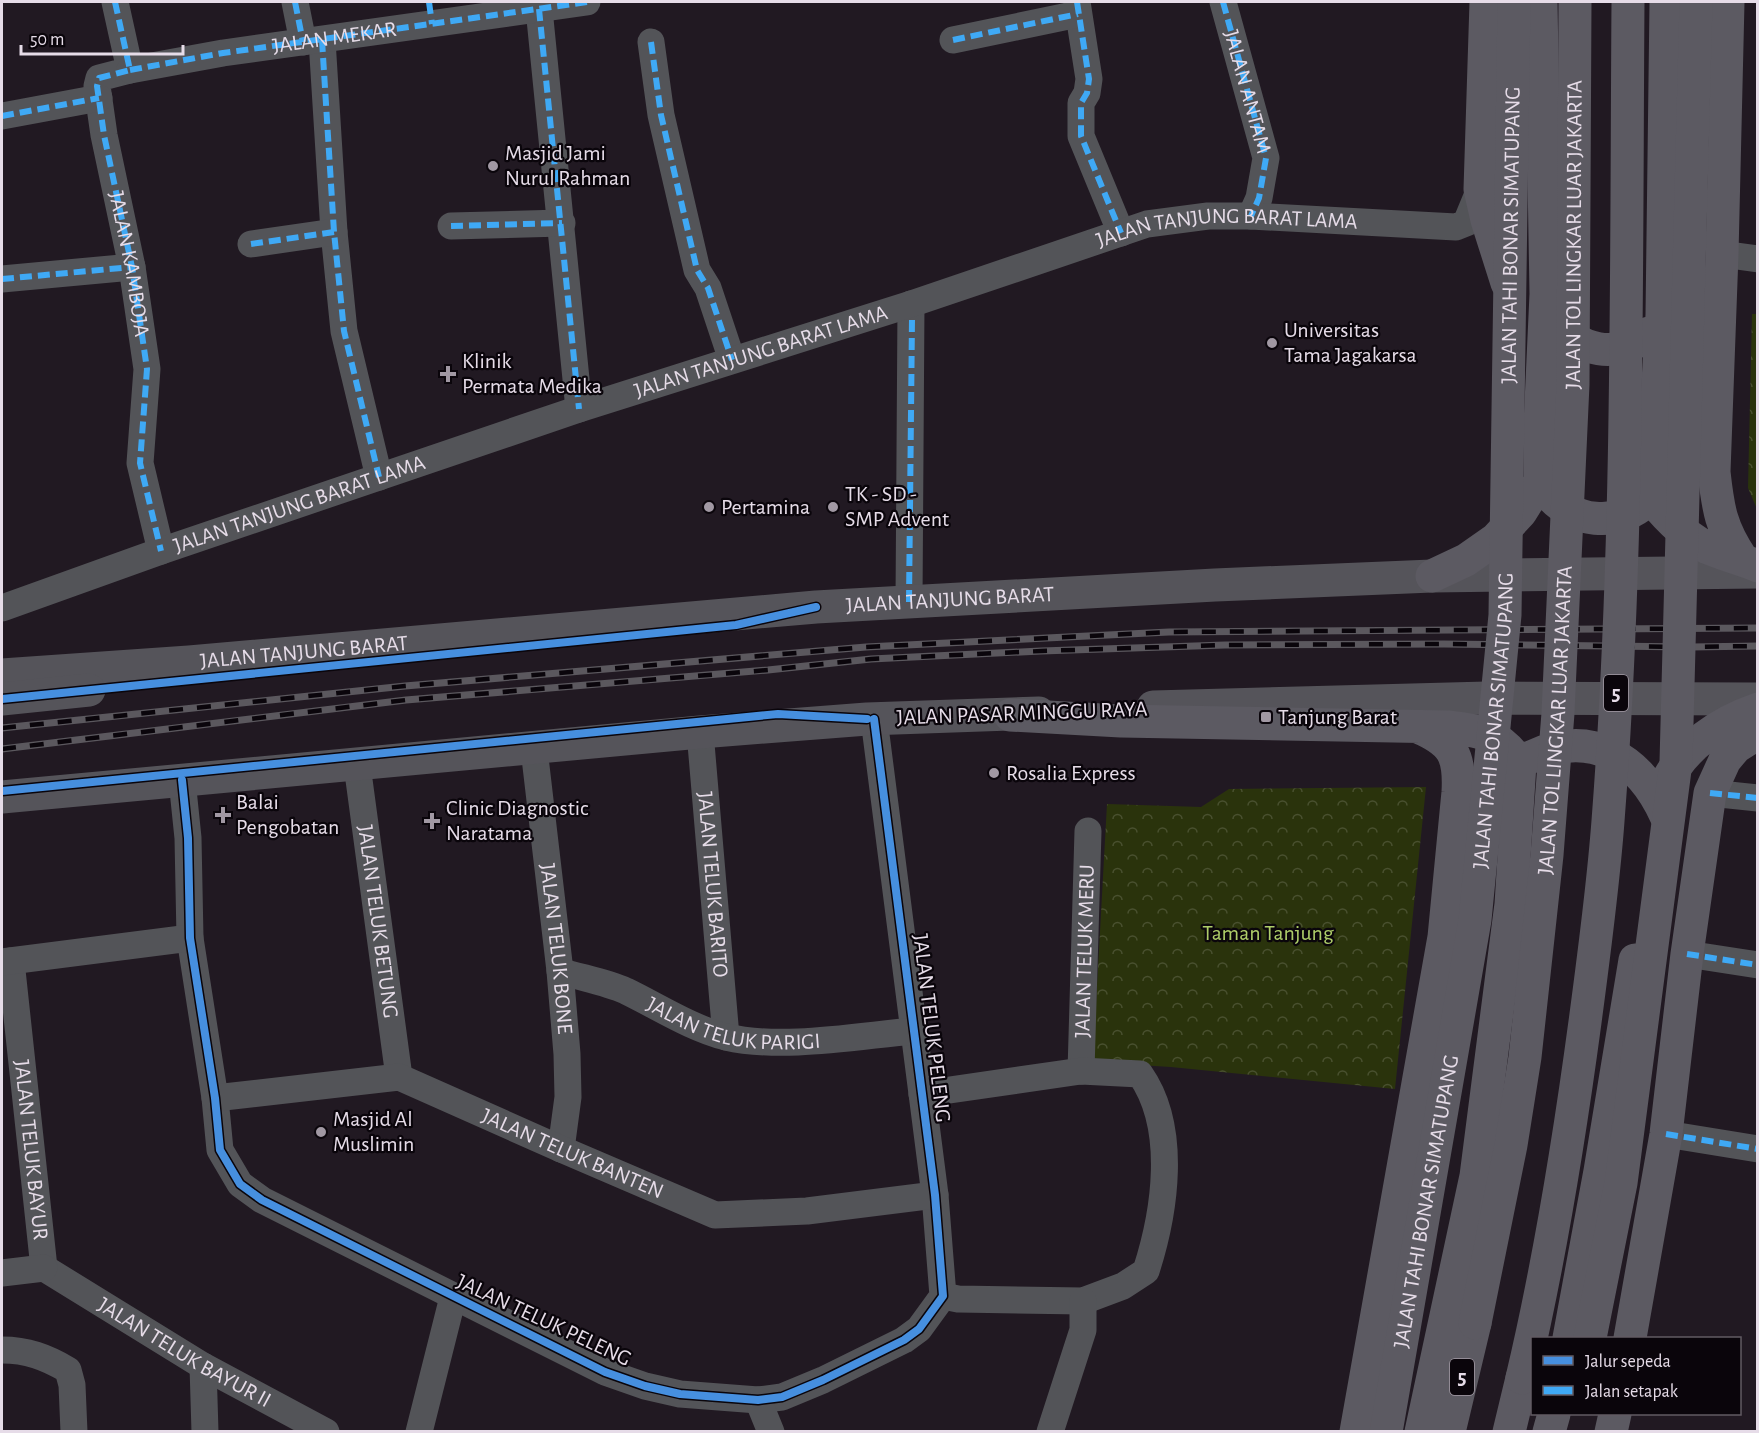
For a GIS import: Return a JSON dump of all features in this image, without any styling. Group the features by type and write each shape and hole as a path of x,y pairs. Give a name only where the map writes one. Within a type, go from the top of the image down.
{"highway":[{"path":"1486,2 1480,189 1525,350 1540,425"},
{"name":"JALAN TAHI BONAR SIMATUPANG","path":"1386,1431 1475,920 1505,615 1514,2"},
{"path":"1432,576 1466,561 1496,539 1521,512 1540,481 1546,294 1541,2"},
{"name":"JALAN TOL LINGKAR LUAR JAKARTA","path":"1449,1431 1475,1323 1511,1145 1525,1058 1547,855 1558,713 1573,384 1575,2"},
{"name":"5","path":"1509,1431 1551,1240 1569,1135 1589,991 1608,820 1617,678 1626,393 1629,2"},
{"path":"1666,2 1662,315 1651,498 1663,513 1691,537 1707,547 1752,566"},
{"path":"1590,1337 1621,1183 1676,762 1696,2"},
{"path":"1728,2 1714,472 1718,507 1728,540 1752,566"},
{"path":"1546,294 1552,313 1561,328 1574,340 1589,348 1606,351 1640,342 1653,330 1662,315"},
{"path":"1540,481 1548,494 1565,508 1584,517 1599,520 1628,514 1651,498"},
{"path":"1569,1337 1600,1171 1642,917 1652,824 1658,799 1675,767 1688,752 1716,727 1758,709"},
{"path":"1010,715 1121,721 1467,729 1504,742 1520,764 1511,904 1476,1176 1421,1431"},
{"path":"1356,1431 1444,937 1457,803 1458,770 1454,754 1437,736 1414,726"},
{"path":"1630,1337 1666,1134 1687,954 1710,793 1725,760 1736,747 1758,733"},
{"path":"1520,764 1551,748 1578,744 1594,747 1622,760 1645,782 1658,799 1682,854 1694,902"},
{"path":"1444,937 1498,851 1517,826"},
{"path":"1550,1431 1554,1415"},
{"path":"1571,1431 1575,1415"},
{"path":"1611,1431 1615,1415"}],"main road":[{"name":"JALAN TANJUNG BARAT","path":"2,675 189,662 813,608 909,602 1432,576 1752,566"},
{"path":"2,699 736,625 813,608"},
{"name":"JALAN PASAR MINGGU RAYA","path":"2,797 700,732 868,719 1010,715 1119,708 1487,698 1758,699"},
{"path":"2,791 778,714 868,719"}],"street":[{"path":"2,116 99,98 99,78 130,70 115,2"},
{"path":"295,2 312,41 344,331 379,477"},
{"name":"JALAN MEKAR","path":"130,70 223,53 312,41 431,13 539,9 587,2"},
{"name":"JALAN ANTAM","path":"1223,2 1266,158 1259,198 1251,216"},
{"path":"953,40 1078,8 1089,78 1087,93 1081,103 1081,136 1121,233"},
{"path":"539,9 579,409"},
{"path":"651,42 661,115 698,270 708,288 732,360"},
{"name":"JALAN KAMBOJA","path":"99,98 104,135 132,267 147,369 140,463 161,551"},
{"name":"JALAN TANJUNG BARAT LAMA","path":"2,608 161,551 579,409 911,304 1147,224 1208,216 1251,216 1456,227 1466,223 1480,189"},
{"path":"451,226 562,223"},
{"path":"251,244 334,232"},
{"path":"1722,254 1758,259"},
{"path":"2,279 132,267"},
{"path":"909,602 911,304"},
{"name":"JALAN TELUK PELENG","path":"182,780 188,838 190,938 215,1098 220,1150 240,1184 262,1200 605,1372 645,1386 680,1394 758,1400 782,1397 823,1380 904,1340 919,1329 943,1296 935,1195 914,1032 868,719"},
{"name":"JALAN TELUK BARITO","path":"700,732 726,1037"},
{"name":"JALAN TELUK BONE","path":"534,749 560,971 567,1054 568,1097 561,1149"},
{"name":"JALAN TELUK BETUNG","path":"357,765 399,1077"},
{"path":"1710,793 1758,798"},
{"name":"JALAN TELUK MERU","path":"1081,1071 1088,831"},
{"name":"JALAN TELUK BAYUR","path":"45,1268 6,961 190,938"},
{"path":"1687,954 1758,965"},
{"name":"JALAN TELUK PARIGI","path":"560,971 623,990 726,1037 796,1042 914,1032"},
{"path":"922,1094 1081,1071 1140,1074 1159,1112 1166,1161 1157,1236 1146,1271 1123,1286 1083,1301 958,1299 943,1296"},
{"path":"215,1098 399,1077"},
{"name":"JALAN TELUK BANTEN","path":"399,1077 715,1215 807,1210 935,1195"},
{"path":"1666,1134 1758,1149"},
{"path":"2,1273 45,1268"},
{"name":"JALAN TELUK BAYUR II","path":"45,1268 203,1366 327,1431"},
{"path":"419,1431 453,1297"},
{"path":"1050,1431 1083,1330 1083,1301"},
{"path":"2,1350 32,1352 68,1370 72,1385 75,1431"},
{"path":"203,1366 205,1431"},
{"path":"758,1400 771,1431"}],"green space":[{"path":"1752,314 1758,314 1757,509 1748,488"},
{"name":"Taman Tanjung","path":"1426,787 1395,1089 1171,1067 1090,1062 1093,1059 1107,804 1201,807 1229,789"}],"railway":[{"path":"2,728 405,686 866,647 1169,632 1758,628"},
{"path":"2,749 406,700 768,670 871,659 1225,645 1758,646"}],"marked path":[{"path":"115,2 130,70 99,78 97,86 104,135 132,267 147,369 140,463 161,551"},
{"path":"295,2 303,42"},
{"path":"429,2 432,24"},
{"path":"130,70 223,53 587,2"},
{"path":"1077,2 1089,79 1087,93 1081,103 1081,136 1121,233"},
{"path":"1223,2 1266,158 1259,198 1251,216"},
{"path":"539,9 579,409"},
{"path":"953,40 1078,14"},
{"path":"322,40 334,232 344,331 379,477"},
{"path":"651,42 661,115 697,270 708,288 732,360"},
{"path":"2,116 99,98"},
{"path":"451,226 562,223"},
{"path":"251,244 334,232"},
{"path":"2,279 132,267"},
{"path":"909,602 912,319"},
{"path":"1710,793 1758,798"},
{"path":"1687,954 1758,965"},
{"path":"1666,1134 1758,1149"}],"cycle path":[{"path":"2,699 736,625 816,607"},
{"path":"2,791 778,714 867,719"},
{"path":"182,780 188,838 190,938 215,1098 220,1150 240,1184 262,1200 605,1372 645,1386 680,1394 758,1400 782,1397 823,1380 904,1340 919,1329 943,1296 935,1195 874,719"}],"place":[{"name":"Masjid Jami Nurul Rahman","path":"493,166"},
{"name":"Universitas Tama Jagakarsa","path":"1272,343"},
{"name":"Klinik Permata Medika","path":"448,374"},
{"name":"Pertamina","path":"709,507"},
{"name":"TK - SD - SMP Advent","path":"833,507"},
{"name":"Tanjung Barat","path":"1266,717"},
{"name":"Rosalia Express","path":"994,773"},
{"name":"Balai Pengobatan","path":"223,815"},
{"name":"Clinic Diagnostic Naratama","path":"432,821"},
{"name":"Masjid Al Muslimin","path":"321,1132"}]}
